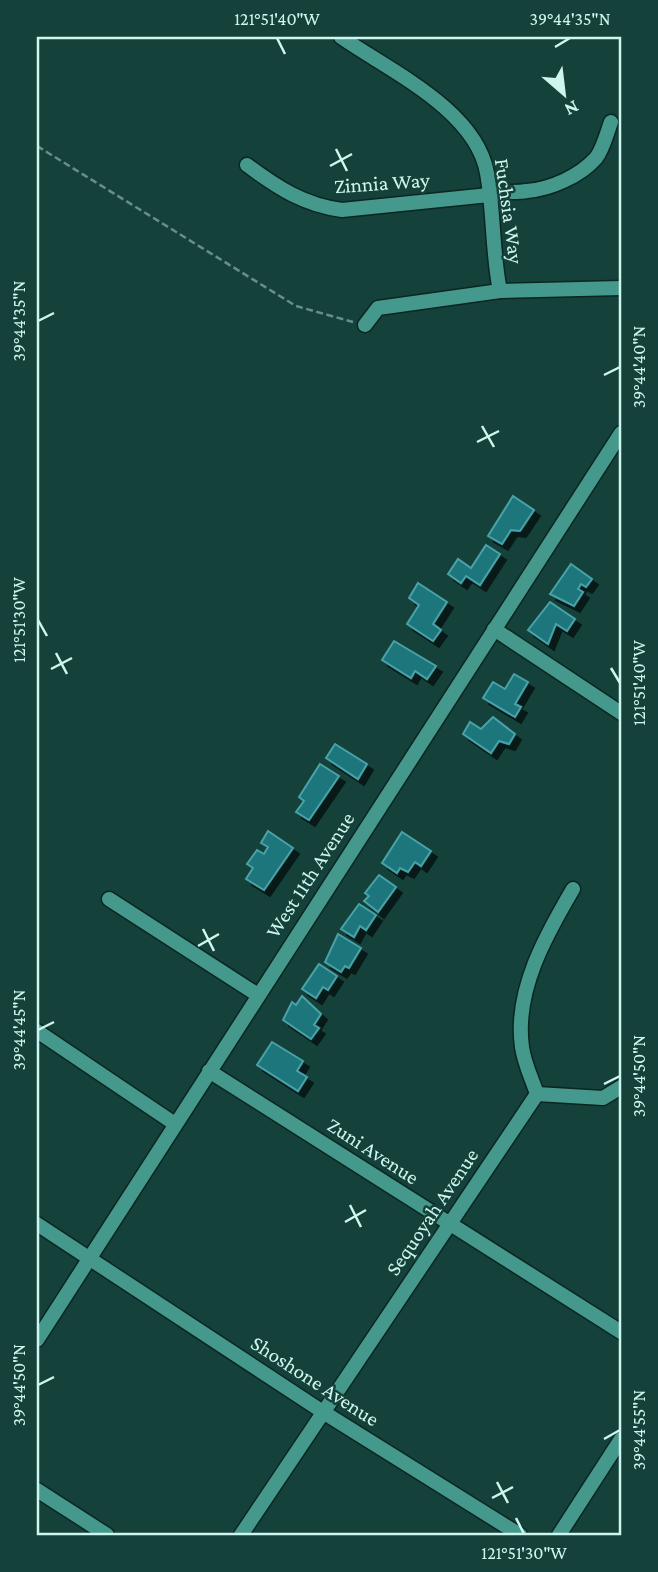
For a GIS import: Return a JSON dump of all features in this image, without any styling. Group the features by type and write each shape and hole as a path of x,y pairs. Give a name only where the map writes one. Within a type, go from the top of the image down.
{"street":[{"name":"Fuchsia Way","path":"341,37 449,108 460,120 483,159 500,291"},
{"name":"Zinnia Way","path":"247,165 290,195 333,209 360,209 489,195 547,187 581,170 597,156 611,122"},
{"path":"365,325 378,308 500,291 621,288"},
{"name":"West 11th Avenue","path":"37,1340 42,1321 90,1258 621,433"},
{"path":"494,629 621,713"},
{"path":"573,889 542,943 524,999 522,1047 537,1094 603,1098 621,1087"},
{"path":"110,899 258,995"},
{"path":"37,1031 175,1124"},
{"name":"Zuni Avenue","path":"209,1071 621,1332"},
{"name":"Sequoyah Avenue","path":"241,1535 537,1094"},
{"name":"Shoshone Avenue","path":"37,1224 323,1412 520,1535"},
{"path":"559,1535 621,1439"},
{"path":"37,1490 107,1535"}],"path":[{"path":"37,146 296,306 365,325"}],"building":[{"path":"513,496 534,510 520,531 511,530 502,544 488,536"},
{"path":"486,545 500,554 480,585 466,576 461,583 448,574 458,559 471,568"},
{"path":"571,564 592,579 586,587 581,584 578,589 583,592 574,606 550,594"},
{"path":"418,583 447,602 433,624 441,630 433,641 407,624 419,605 409,598"},
{"path":"550,602 575,619 567,631 556,624 548,644 528,630"},
{"path":"394,641 436,666 427,679 415,671 411,678 382,660"},
{"path":"514,674 528,682 515,704 521,707 515,717 483,698 493,682 505,689"},
{"path":"493,717 515,734 509,744 499,741 491,753 463,734 470,722 481,729"},
{"path":"335,744 367,764 358,779 326,758"},
{"path":"320,764 339,776 309,820 296,812 304,801 299,797"},
{"path":"268,831 293,848 264,890 246,879 253,868 247,864 257,850 264,854 268,847 261,843"},
{"path":"402,832 431,851 421,866 415,862 408,872 400,868 397,873 382,863"},
{"path":"379,875 396,887 378,912 364,901 369,896 365,893"},
{"path":"359,904 376,915 366,930 360,926 354,937 341,929"},
{"path":"338,934 361,948 349,968 345,966 341,972 325,962"},
{"path":"319,964 337,976 328,990 323,987 316,998 302,989"},
{"path":"302,996 321,1014 314,1025 319,1028 311,1039 283,1020 292,1002 296,1005"},
{"path":"272,1042 303,1061 297,1071 307,1077 298,1091 257,1065"}]}
